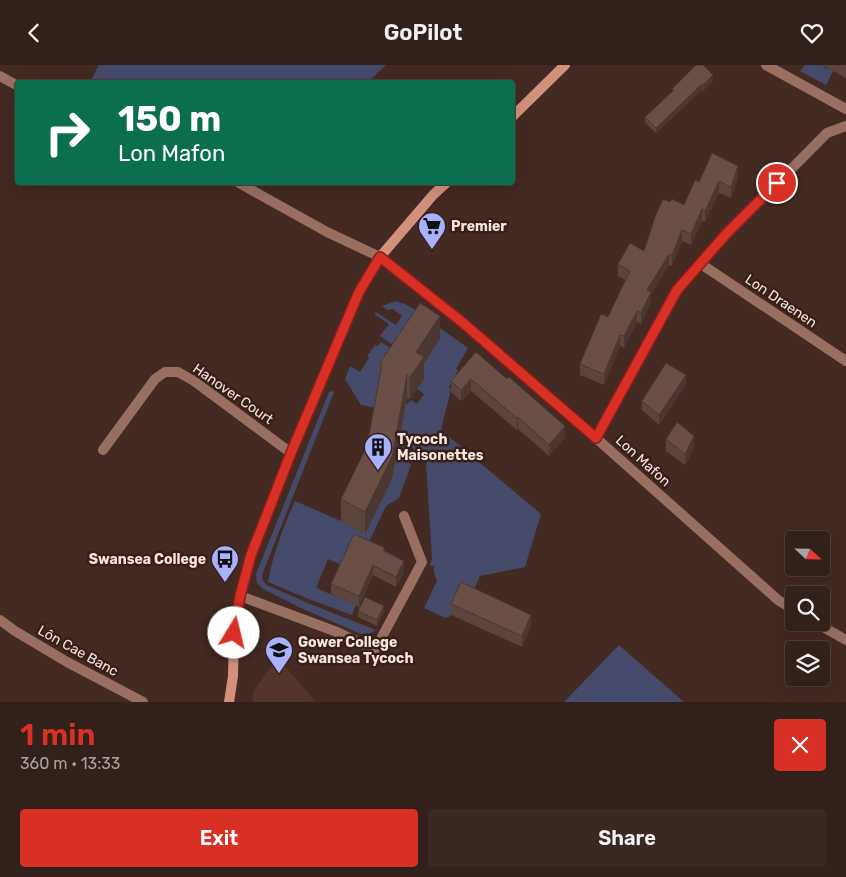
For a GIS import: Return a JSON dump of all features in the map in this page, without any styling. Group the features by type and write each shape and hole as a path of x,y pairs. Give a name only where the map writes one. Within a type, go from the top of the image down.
{"street":[{"path":"515,114 565,65"},
{"path":"766,65 846,109"},
{"path":"0,75 15,84"},
{"path":"596,438 677,290 727,233 827,133 846,126"},
{"name":"Lon Mafon","path":"243,185 326,232 380,257 462,322 778,600 785,604"},
{"path":"229,702 234,631 240,596 251,555 291,453 359,292 380,257 444,185"},
{"name":"Lon Draenen","path":"700,264 846,361"},
{"name":"Hanover Court","path":"103,450 155,379 165,372 178,373 194,381 291,453"},
{"path":"240,596 337,632 375,650 422,562 404,516"},
{"name":"Lôn Cae Banc","path":"0,620 68,662 144,702"},
{"path":"830,631 846,640"}],"shaded area":[{"path":"99,65 386,65 370,80 91,80"},
{"path":"805,65 822,65 827,69 830,65 836,65 826,85 800,71"},
{"path":"395,301 405,304 468,348 456,369 458,370 449,387 451,389 441,430 541,514 525,567 480,576 470,598 461,594 451,615 446,618 424,608 437,581 434,566 430,565 432,559 426,462 406,441 403,456 411,465 399,498 386,506 369,542 399,558 396,563 344,566 328,559 316,588 356,605 352,615 268,582 279,541 295,501 341,521 365,534 390,483 404,413 361,405 345,379 350,366 360,372 369,358 367,356 375,345 378,346 381,342 421,368 439,339 403,352 380,336 389,324 374,314 376,312 396,325 402,316 393,309 387,310 382,306","holes":["380,386 417,389 424,394 417,404 411,400 407,404"]},
{"path":"331,391 334,392 262,575 263,581 267,585 376,630 370,634 361,634 301,608 263,589 257,583 256,574"},
{"path":"619,645 684,702 564,702"},
{"name":"Gower College Swansea Tycoch","path":"278,658 316,702 252,702 254,690"}],"building":[{"path":"696,65 703,65 713,75 656,128 645,117 674,90 672,89"},
{"path":"712,153 738,166 731,187 719,181 705,211 702,209 691,234 682,230 672,255 669,254 647,290 651,292 641,313 637,311 624,336 620,335 604,374 580,364 601,314 608,317 630,271 618,264 630,243 644,251 663,199 670,202 672,199 684,205 695,180 699,182"},
{"path":"420,303 440,316 416,352 424,357 410,377 407,375 392,457 365,512 341,499 367,446 382,365 380,363"},
{"path":"476,352 507,379 509,377 565,426 549,445 471,379 461,390 451,381"},
{"path":"666,363 686,375 659,415 642,401"},
{"path":"677,422 694,436 685,454 666,439"},
{"path":"354,534 385,548 383,551 404,561 396,577 373,565 359,596 331,584"},
{"path":"461,582 531,615 522,636 451,604"},
{"path":"365,597 384,606 377,620 358,611"}],"place":[{"name":"Premier","path":"432,250"},
{"name":"Tycoch Maisonettes","path":"378,471"},
{"name":"Swansea College","path":"225,583"},
{"name":"Gower College Swansea Tycoch","path":"279,674"}],"route":[{"path":"234,633 240,596 251,555 291,453 359,292 380,257 462,322 596,438 677,290 727,233 777,183"}]}
